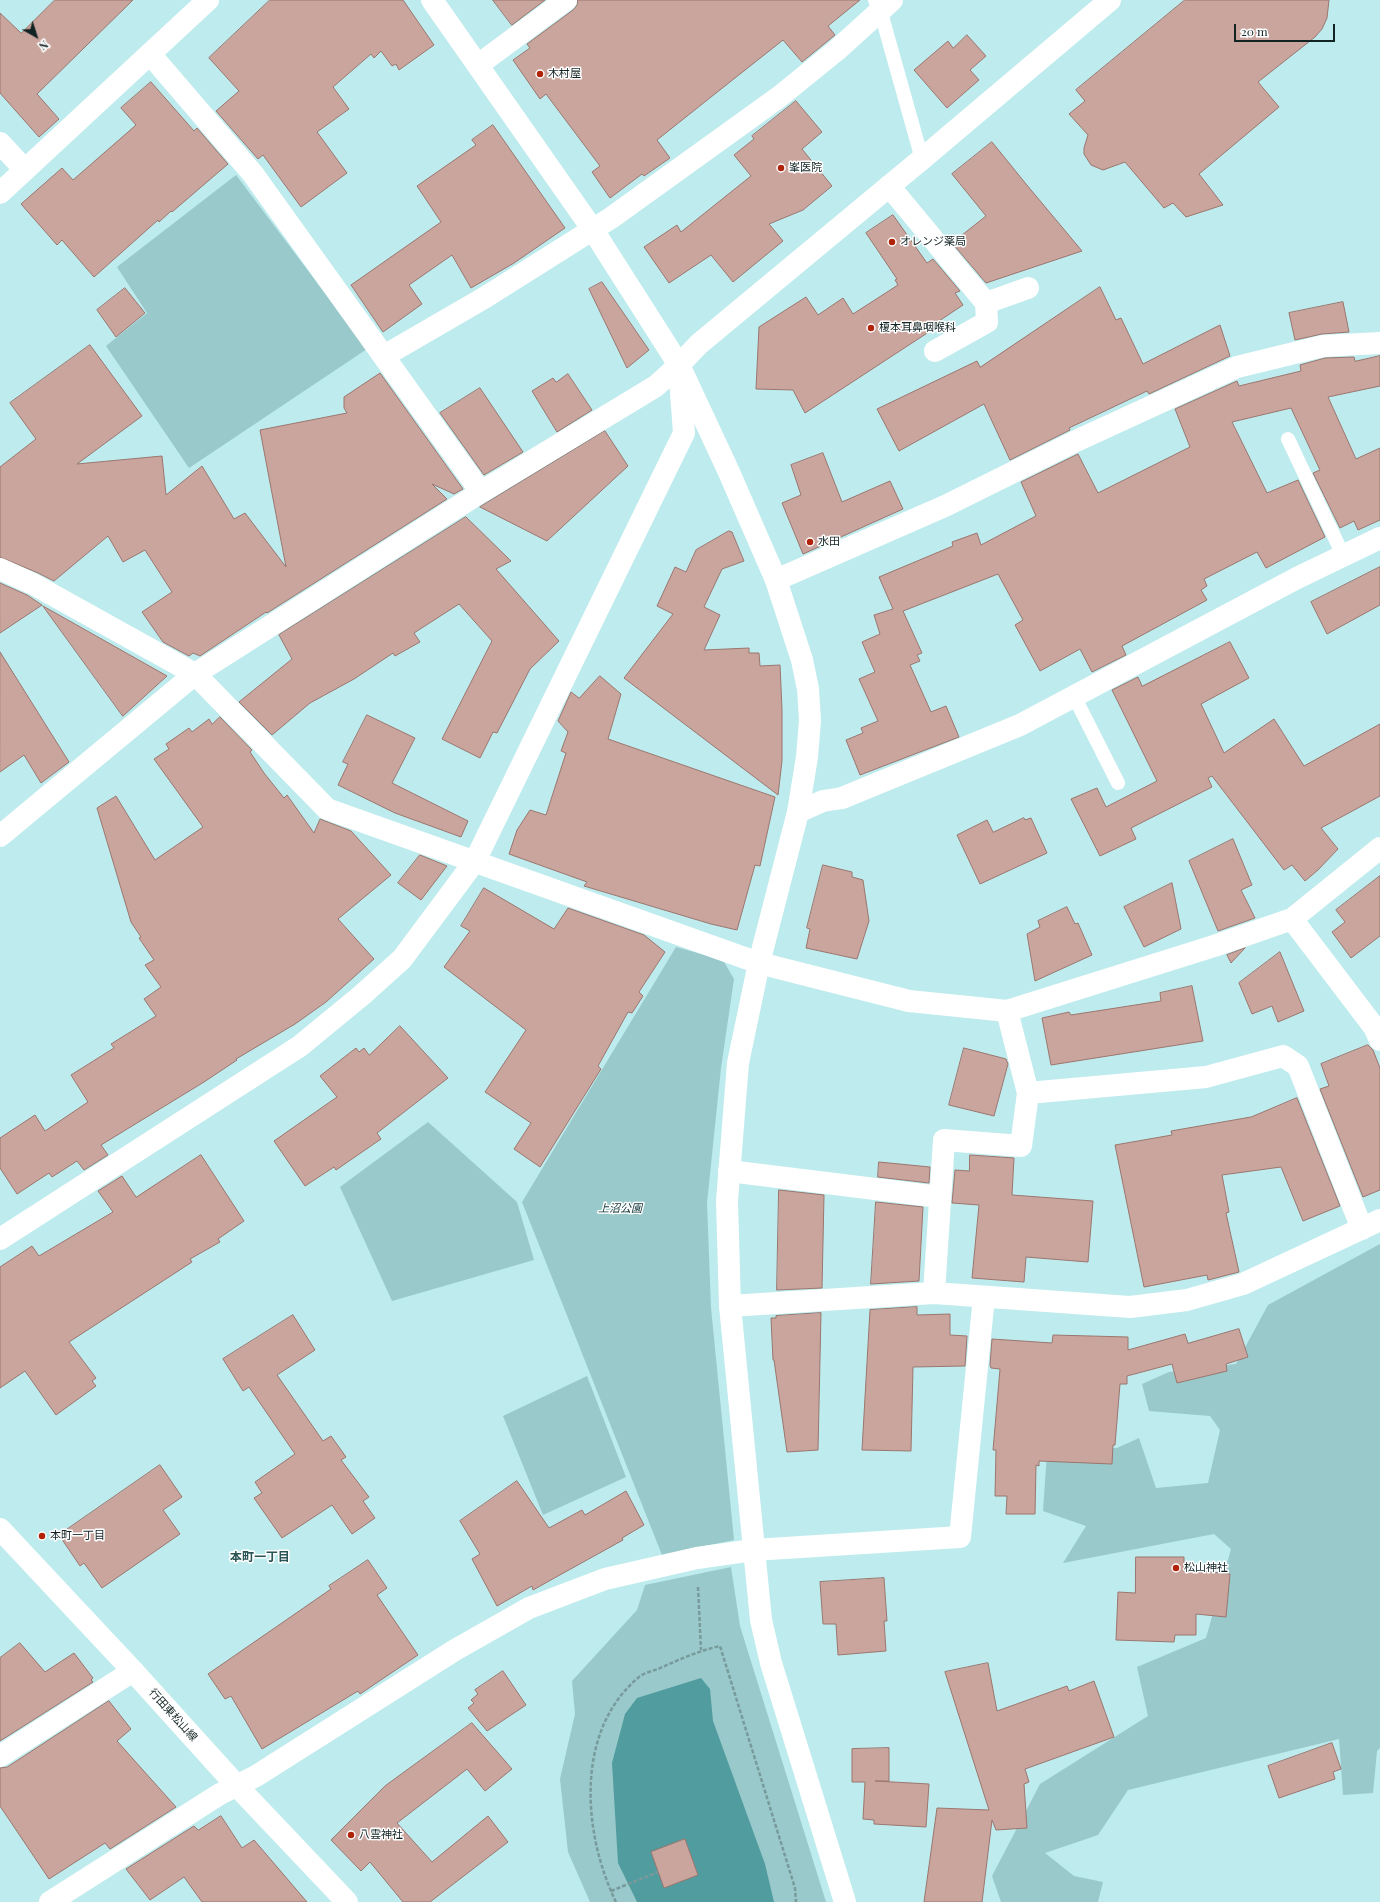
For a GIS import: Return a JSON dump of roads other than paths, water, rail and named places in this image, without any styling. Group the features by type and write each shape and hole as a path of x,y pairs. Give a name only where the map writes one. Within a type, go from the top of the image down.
{"street":[{"path":"0,193 208,0"},
{"path":"432,0 594,230 679,365 728,470 776,580 802,660 808,689 810,720 807,757 798,812 759,963 738,1063 727,1202 730,1306 761,1620 771,1663 844,1902"},
{"path":"478,65 566,0"},
{"path":"0,836 195,674 481,492 656,386 699,344 922,159 1110,0"},
{"path":"384,356 484,298 594,230 779,97 837,50 882,4"},
{"path":"150,54 253,174 481,492"},
{"path":"0,143 25,170"},
{"path":"889,186 986,303 987,322 935,351"},
{"path":"986,303 1028,288"},
{"path":"776,580 945,506 1076,441 1237,367 1323,346 1380,342"},
{"path":"0,1238 300,1046 362,995 402,959 475,861 684,433 679,365"},
{"path":"798,812 823,801 842,798 1020,725 1344,555 1380,538"},
{"path":"0,569 33,584 195,674 327,808 759,963 909,1001 1006,1011 1214,946 1292,918 1380,848"},
{"path":"1292,918 1374,1027 1380,1040"},
{"path":"934,1293 944,1140 1022,1146 1028,1093 1006,1011"},
{"path":"730,1306 934,1293 1130,1307 1187,1300 1243,1284 1371,1225 1298,1066 1283,1056 1206,1077 1028,1093"},
{"path":"729,1171 940,1197"},
{"path":"50,1902 220,1794 256,1776 455,1650 529,1608 605,1579 697,1558 753,1550 960,1537 984,1297"},
{"name":"行田東松山線","path":"0,1529 133,1671 237,1786 347,1902"},
{"path":"0,1756 133,1671"}],"lane":[{"path":"882,4 922,159"},
{"path":"1288,439 1344,555"},
{"path":"1074,696 1118,783"}],"place":[{"name":"木村屋","path":"540,74"},
{"name":"峯医院","path":"781,168"},
{"name":"オレンジ薬局","path":"892,242"},
{"name":"榎本耳鼻咽喉科","path":"871,328"},
{"name":"水田","path":"810,542"},
{"name":"本町一丁目","path":"42,1536"},
{"name":"松山神社","path":"1176,1568"},
{"name":"八雲神社","path":"351,1835"}],"district":[{"name":"本町一丁目","path":"260,1557"}],"park label":[{"name":"上沼公園","path":"620,1209"}]}
